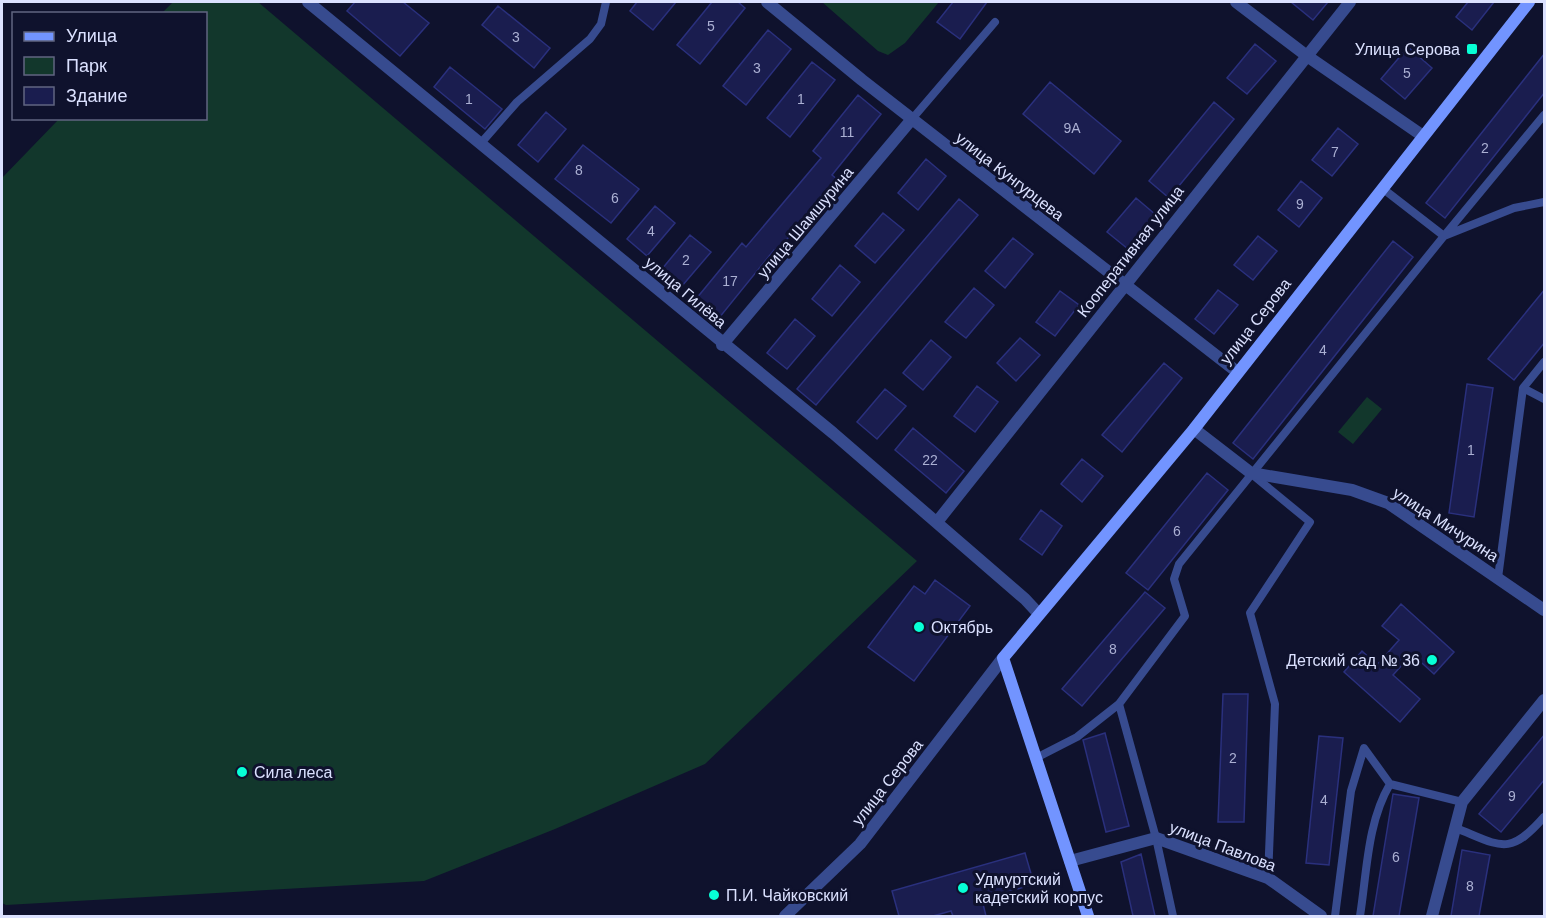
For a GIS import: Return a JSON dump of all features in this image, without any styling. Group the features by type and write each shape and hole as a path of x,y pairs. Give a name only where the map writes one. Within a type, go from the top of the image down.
{"main road":[{"name":"улица Серова","path":"1003,658 1038,613 1194,429 1236,371 1529,2"},
{"path":"1003,658 1088,916"}],"street":[{"name":"улица Гилёва","path":"308,2 722,345 833,433 1038,613"},
{"name":"улица Кунгурцева","path":"767,2 1123,286 1236,371"},
{"path":"1236,2 1307,56 1423,136"},
{"name":"Кооперативная улица","path":"937,522 1350,2"},
{"name":"улица Шамшурина","path":"722,345 912,119"},
{"name":"улица Мичурина","path":"1194,429 1251,473 1352,490 1388,503 1545,610"},
{"name":"улица Серова","path":"785,916 860,844 1003,658"},
{"path":"1432,916 1462,802 1545,700"},
{"name":"улица Павлова","path":"1070,861 1156,838 1268,878 1321,916"}],"lane":[{"path":"481,143 517,102 590,39 601,24 606,2"},
{"path":"912,119 995,22"},
{"path":"1036,758 1077,737 1119,704 1185,616 1174,579 1179,564 1444,236 1545,115"},
{"path":"1382,188 1444,236"},
{"path":"1444,236 1514,208 1545,202"},
{"path":"1498,578 1522,388 1545,362"},
{"path":"1522,388 1545,399"},
{"path":"1251,473 1310,522 1250,613 1275,704 1268,878"},
{"path":"1119,704 1156,838 1173,916"},
{"path":"1335,916 1351,791 1364,748 1390,784 1462,802"},
{"path":"1360,916 1377,811 1390,784"},
{"path":"1456,828 1497,844 1514,845 1528,835 1545,817"}],"green space":[{"path":"173,2 258,2 917,561 705,764 555,829 424,881 6,905 2,903 2,178 58,120 207,120 207,12 163,12"},
{"path":"822,2 939,2 905,43 888,55 878,51"},
{"path":"1367,397 1382,409 1353,444 1338,432"}],"building":[{"path":"355,2 403,2 429,23 400,56 347,11"},
{"path":"637,2 676,2 653,30 630,11"},
{"path":"712,2 738,2 745,8 700,64 677,45"},
{"path":"953,2 987,2 960,39 937,22"},
{"path":"1291,2 1328,2 1313,20"},
{"path":"1468,2 1494,2 1472,30 1456,17"},
{"path":"498,6 550,48 534,68 482,25"},
{"path":"768,30 791,49 746,105 723,86"},
{"path":"1255,44 1276,61 1247,94 1227,78"},
{"path":"1408,47 1432,68 1405,99 1381,79"},
{"path":"1545,53 1545,92 1445,218 1426,203"},
{"path":"812,62 835,80 790,137 767,118"},
{"path":"450,67 502,109 485,129 434,87"},
{"path":"1050,82 1121,141 1094,174 1023,114"},
{"path":"858,95 881,114 832,175 838,180 776,252 774,250 719,318 696,299 742,243 746,247 821,158 813,151"},
{"path":"1214,102 1234,119 1169,198 1149,181"},
{"path":"546,112 566,129 538,162 518,145"},
{"path":"1338,128 1358,144 1332,176 1312,160"},
{"path":"583,145 639,189 611,223 555,179"},
{"path":"926,159 946,176 918,210 898,193"},
{"path":"1301,181 1322,198 1299,227 1278,210"},
{"path":"1136,198 1156,215 1128,249 1107,232"},
{"path":"959,199 978,215 816,405 797,389"},
{"path":"655,206 675,223 647,256 627,239"},
{"path":"883,213 904,230 875,263 855,246"},
{"path":"690,235 711,252 682,286 662,269"},
{"path":"1258,236 1277,251 1253,280 1234,265"},
{"path":"1013,238 1033,254 1005,288 985,271"},
{"path":"1393,241 1413,257 1253,459 1233,443"},
{"path":"840,265 860,282 832,316 812,299"},
{"path":"974,288 994,305 966,338 945,322"},
{"path":"1545,289 1545,342 1514,380 1488,359"},
{"path":"1218,290 1238,305 1214,334 1195,319"},
{"path":"1060,291 1079,305 1055,336 1036,322"},
{"path":"795,319 815,336 787,369 767,353"},
{"path":"1020,338 1040,355 1016,381 997,363"},
{"path":"931,340 951,357 923,390 903,373"},
{"path":"1164,363 1182,378 1122,452 1102,435"},
{"path":"1467,384 1493,388 1474,517 1449,513"},
{"path":"977,386 998,402 975,432 954,416"},
{"path":"885,389 906,406 877,439 857,422"},
{"path":"913,428 964,471 946,493 895,450"},
{"path":"1082,459 1103,476 1082,502 1061,484"},
{"path":"1207,473 1228,490 1148,590 1126,573"},
{"path":"1041,510 1062,526 1042,555 1020,539"},
{"name":"Октябрь","path":"935,580 970,606 914,681 868,647 914,586 925,594"},
{"path":"1145,592 1165,608 1082,706 1062,689"},
{"name":"Детский сад № 36","path":"1401,604 1454,652 1434,674 1412,654 1393,675 1420,699 1400,722 1344,672 1362,651 1377,665 1399,640 1382,626"},
{"path":"1223,694 1248,694 1244,822 1218,822"},
{"path":"1105,733 1129,826 1106,832 1083,740"},
{"path":"1545,734 1545,779 1501,832 1479,814"},
{"path":"1319,736 1343,738 1329,865 1306,863"},
{"path":"1393,794 1419,798 1399,916 1373,916"},
{"path":"1462,850 1490,855 1479,916 1451,916"},
{"name":"Удмуртский кадетский корпус","path":"1025,853 1034,884 982,900 986,916 953,916 951,911 933,916 899,916 892,891"},
{"path":"1141,854 1155,916 1133,916 1121,862"}],"place":[{"name":"Улица Серова","path":"1472,49"},
{"name":"Октябрь","path":"919,627"},
{"name":"Детский сад № 36","path":"1432,660"},
{"name":"Сила леса","path":"242,772"},
{"name":"Удмуртский кадетский корпус","path":"963,888"},
{"name":"П.И. Чайковский","path":"714,895"}]}
